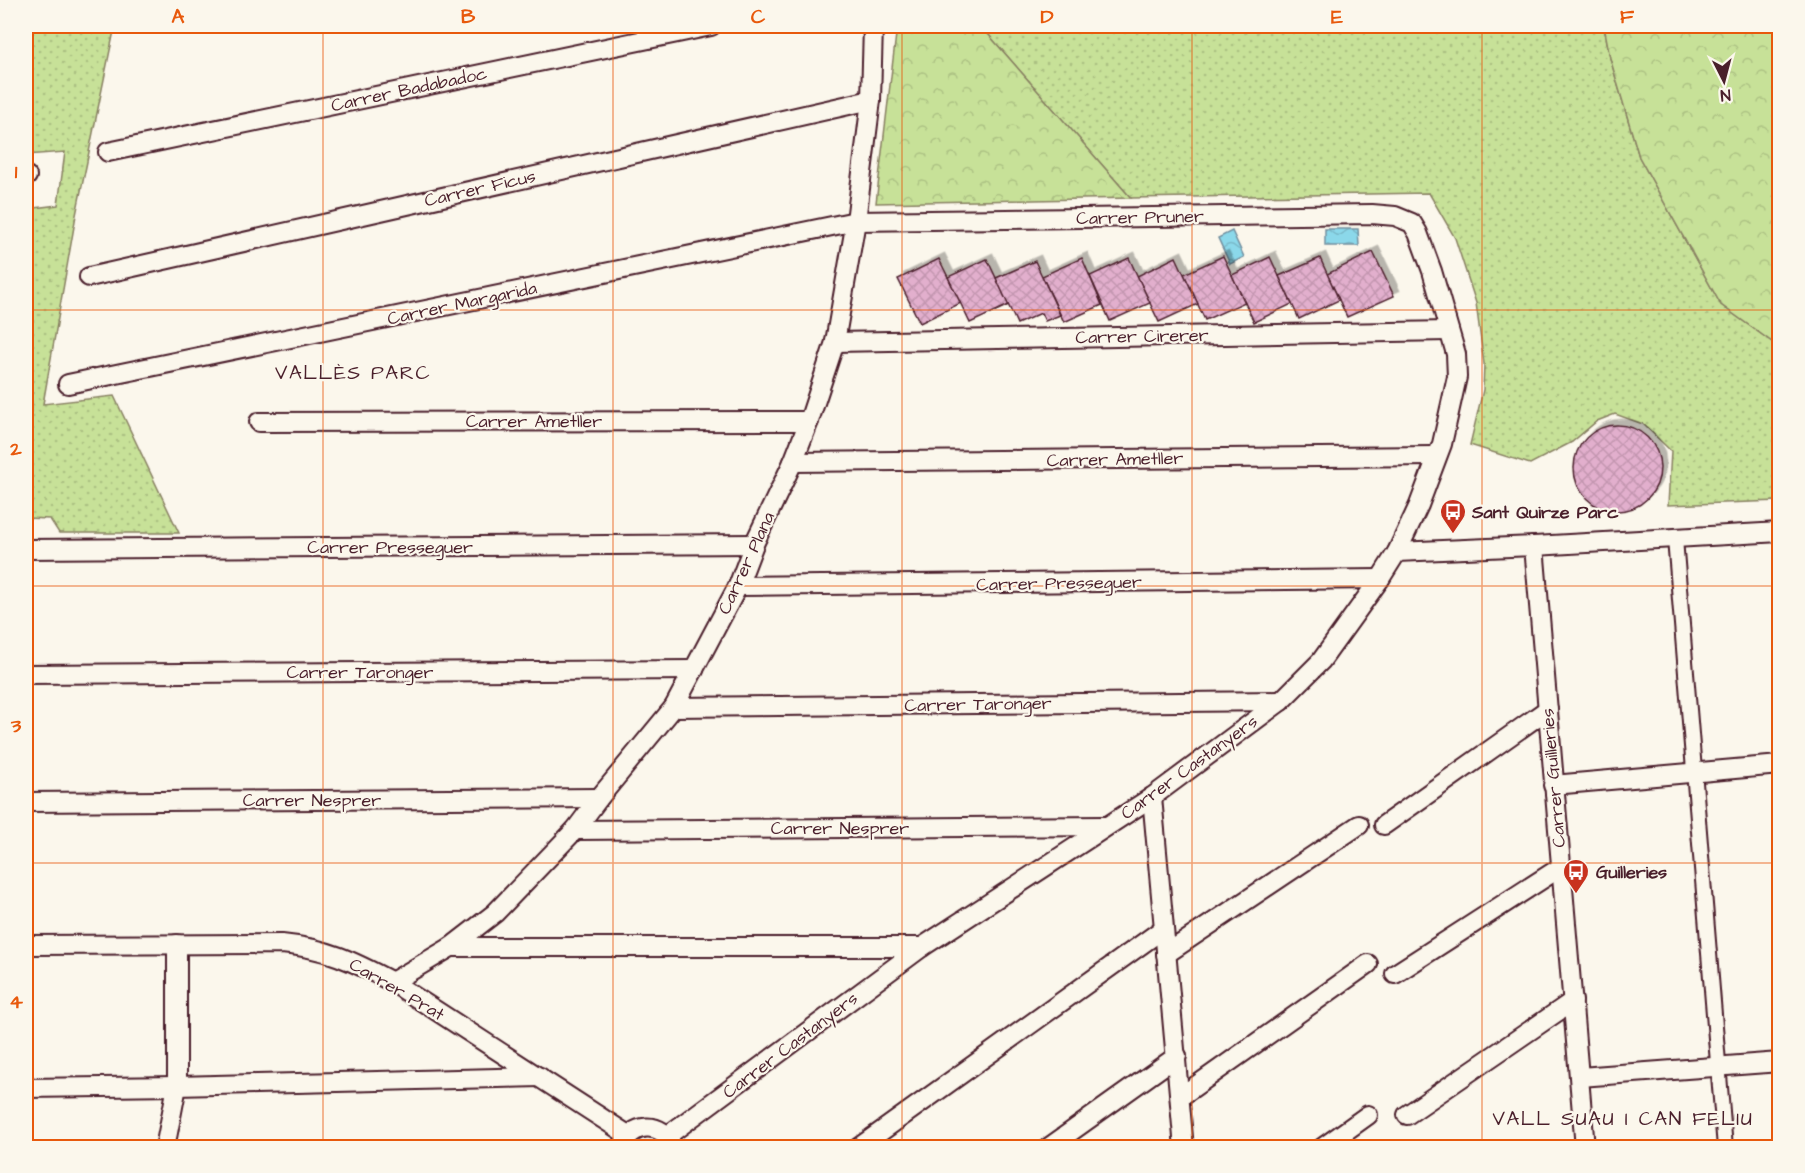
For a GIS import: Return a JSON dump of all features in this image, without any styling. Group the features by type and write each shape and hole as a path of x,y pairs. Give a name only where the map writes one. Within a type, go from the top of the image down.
{"street":[{"name":"Carrer Badabadoc","path":"108,152 711,26"},
{"name":"Carrer Plana","path":"392,982 452,947 495,913 575,830 674,707 738,586 754,544 793,462 835,342 856,221 871,100 873,26"},
{"name":"Carrer Ficus","path":"89,277 871,100"},
{"name":"Carrer Pruner","path":"856,221 1372,214 1395,216 1412,223 1418,232"},
{"name":"Carrer Margarida","path":"68,384 856,221"},
{"name":"Carrer Castanyers","path":"670,1142 922,947 1152,797 1281,701 1321,661 1380,579 1396,552 1419,505 1442,444 1456,377 1456,354 1418,232"},
{"name":"Carrer Cirerer","path":"835,342 1449,331"},
{"name":"Carrer Ametller","path":"259,422 809,421"},
{"name":"Carrer Ametller","path":"793,462 1436,456"},
{"path":"1396,552 1779,532"},
{"path":"1675,539 1725,1148"},
{"name":"Carrer Presseguer","path":"26,549 754,544"},
{"name":"Carrer Guilleries","path":"1534,546 1580,1077 1581,1145"},
{"name":"Carrer Presseguer","path":"738,586 1380,579"},
{"name":"Carrer Taronger","path":"26,674 694,669"},
{"name":"Carrer Taronger","path":"674,707 1281,701"},
{"path":"1384,825 1548,709"},
{"path":"1553,785 1779,765"},
{"path":"1152,797 1184,1148"},
{"name":"Carrer Nesprer","path":"26,802 599,798"},
{"path":"1166,954 1359,825"},
{"name":"Carrer Nesprer","path":"575,830 1105,826"},
{"path":"1395,974 1561,867"},
{"path":"858,1148 1163,929"},
{"path":"165,1148 177,1086 177,944"},
{"name":"Carrer Prat","path":"26,945 282,944 308,947 357,963 392,982 540,1077 625,1141"},
{"path":"452,947 922,947"},
{"path":"1180,1097 1368,964"},
{"path":"1407,1115 1573,1001"},
{"path":"1048,1148 1177,1056"},
{"path":"1580,1077 1779,1062"},
{"path":"26,1088 540,1077"},
{"path":"1322,1148 1368,1115"},
{"path":"625,1141 636,1129 644,1127 661,1130 670,1142"}],"green space":[{"path":"26,26 115,26 76,215 43,404 114,396 179,533 59,533 50,519 26,518 26,449 28,449 32,406 30,387 26,387 26,209 58,205 65,152 26,155"},
{"path":"897,26 981,26 1131,198 876,203"},
{"path":"981,26 1604,26 1610,58 1639,157 1721,305 1779,347 1779,501 1668,505 1671,451 1643,424 1615,414 1597,421 1572,442 1530,464 1470,445 1483,390 1484,364 1476,303 1455,238 1429,193 1131,198"},
{"path":"1604,26 1779,26 1779,347 1721,305 1639,157 1610,58"}],"water":[{"path":"1325,229 1358,229 1359,246 1325,246"},
{"path":"1232,231 1244,257 1230,264 1218,238"}],"building":[{"path":"1373,252 1394,296 1347,317 1327,274"},
{"path":"1223,256 1245,302 1205,320 1184,274"},
{"path":"1176,257 1198,304 1159,322 1137,276"},
{"path":"1270,257 1292,304 1254,322 1232,275"},
{"path":"1082,258 1102,305 1064,322 1042,276"},
{"path":"1129,258 1150,303 1110,321 1090,276"},
{"path":"1320,258 1339,300 1299,319 1279,276"},
{"path":"939,259 961,303 920,323 898,279"},
{"path":"987,259 1009,305 970,323 948,277"},
{"path":"1035,261 1060,315 1045,321 1041,313 1017,324 996,278"},
{"path":"1617,425 1641,432 1653,444 1660,468 1653,492 1641,504 1617,511 1593,504 1581,492 1574,468 1581,444 1593,432"}],"place":[{"name":"Sant Quirze Parc","path":"1453,535"},
{"name":"Guilleries","path":"1576,895"}],"district":[{"name":"VALLÈS PARC","path":"353,372"},
{"name":"VALL SUAU I CAN FELIU","path":"1623,1118"}]}
